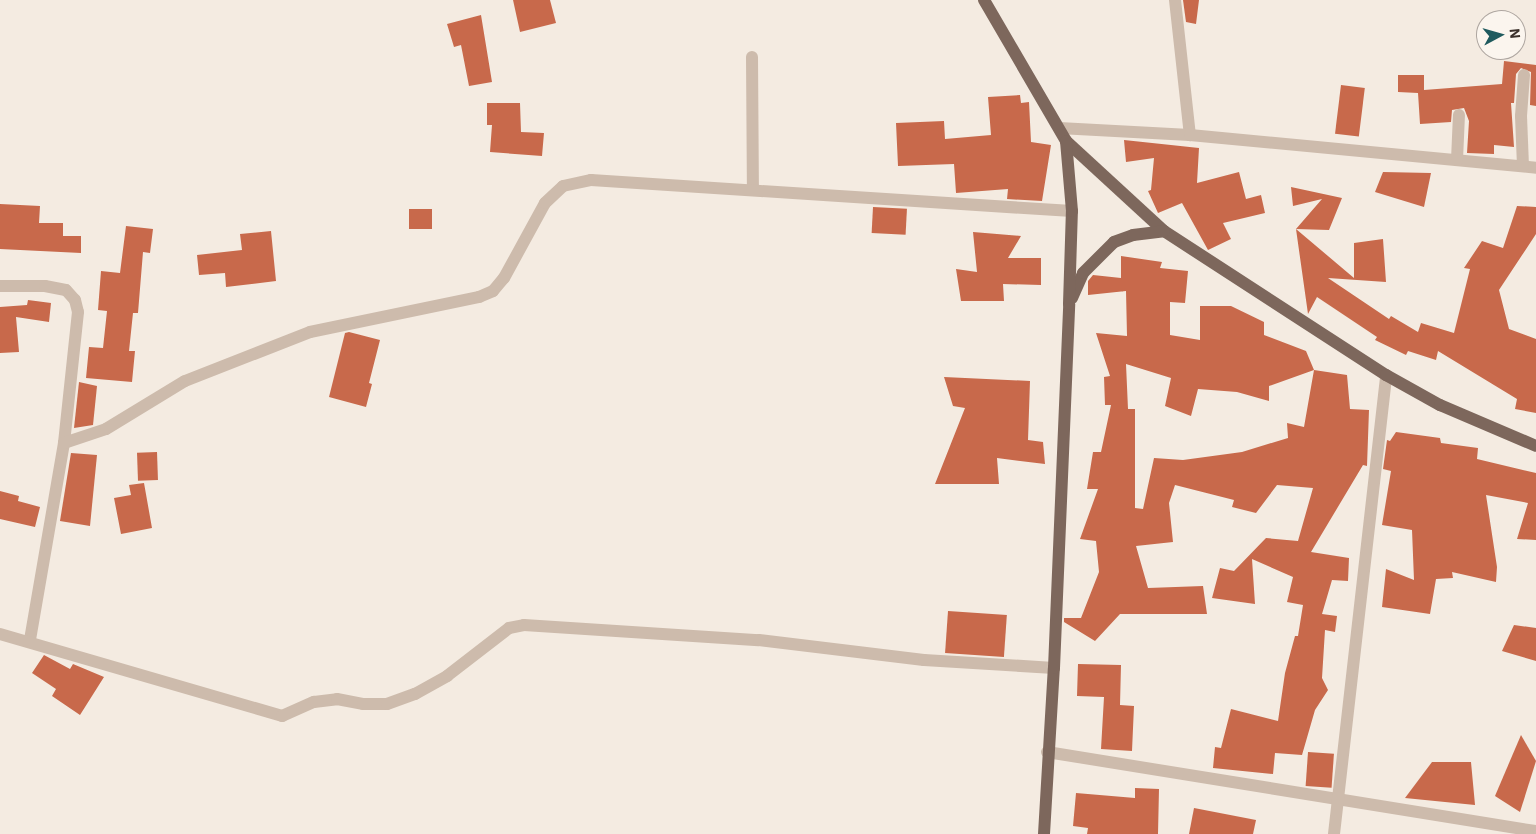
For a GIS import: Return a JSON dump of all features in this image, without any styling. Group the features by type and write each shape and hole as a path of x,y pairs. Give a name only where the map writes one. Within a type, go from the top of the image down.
{"main road":[{"path":"984,0 1066,141 1164,231 1386,375 1440,405 1536,446"},
{"path":"1044,834 1047,752 1054,668 1072,211 1066,141"},
{"path":"1069,304 1083,273 1114,242 1133,235 1164,231"}],"street":[{"path":"1175,0 1190,135"},
{"path":"752,57 753,189"},
{"path":"1059,128 1190,135 1530,167 1521,116 1524,75"},
{"path":"1457,160 1459,115"},
{"path":"64,443 106,429 185,381 310,332 479,297 493,290 504,278 545,203 563,186 591,180 1072,211"},
{"path":"0,286 66,290 75,300 78,312 64,443 30,640"},
{"path":"1334,834 1386,375"},
{"path":"0,634 30,640 282,716 314,702 337,699 363,704 387,704 415,694 446,676 510,628 524,625 760,640 924,660 1054,668"},
{"path":"1047,752 1536,832"}],"building":[{"path":"513,0 550,0 556,23 520,32"},
{"path":"1183,0 1199,0 1196,24 1186,22"},
{"path":"481,15 492,82 469,86 461,45 454,47 447,24"},
{"path":"1504,61 1536,65 1536,106 1530,105 1531,72 1521,68 1516,74 1514,103 1511,103 1514,147 1494,145 1494,154 1467,153 1469,121 1464,108 1452,110 1451,122 1420,124 1418,93 1398,92 1398,75 1424,75 1424,90 1502,84"},
{"path":"1341,85 1365,88 1359,137 1335,134"},
{"path":"1020,95 1021,103 1029,102 1031,142 1051,145 1042,201 1007,199 1008,189 956,193 954,164 898,166 896,123 944,121 945,139 991,135 988,97"},
{"path":"487,103 520,103 521,132 544,133 542,156 490,152 492,125 487,125"},
{"path":"1124,140 1199,148 1197,183 1239,172 1246,199 1261,195 1265,213 1223,223 1231,239 1208,250 1182,203 1158,213 1148,191 1151,190 1154,158 1126,162"},
{"path":"1383,172 1431,173 1424,207 1375,192"},
{"path":"1291,187 1342,198 1329,230 1296,229 1322,199 1293,206"},
{"path":"0,204 40,206 39,223 63,223 63,236 81,236 81,253 0,249"},
{"path":"1517,206 1536,207 1536,234 1499,290 1509,329 1536,339 1536,413 1515,409 1517,399 1438,351 1436,360 1408,351 1406,355 1375,340 1377,337 1317,297 1308,314 1296,229 1354,278 1354,243 1383,239 1386,282 1328,278 1389,319 1391,316 1418,332 1421,323 1454,333 1470,269 1464,268 1482,241 1503,248"},
{"path":"873,207 907,209 906,235 872,233"},
{"path":"409,209 432,209 432,229 409,229"},
{"path":"126,226 153,229 150,253 143,252 138,313 133,313 129,351 135,351 132,382 86,378 89,347 103,348 107,311 98,310 101,271 120,273"},
{"path":"271,231 276,281 226,287 225,273 199,275 197,255 242,250 240,234"},
{"path":"973,232 1021,236 1008,258 1041,258 1041,285 1003,284 1004,301 961,301 956,269 977,272"},
{"path":"1121,256 1162,262 1160,268 1188,271 1185,303 1170,302 1170,335 1200,340 1200,306 1231,306 1264,322 1264,335 1306,351 1314,370 1347,375 1350,409 1369,410 1367,466 1363,465 1311,552 1349,558 1348,581 1332,580 1322,614 1337,616 1335,632 1325,630 1322,678 1328,690 1315,710 1302,755 1275,753 1273,774 1213,768 1215,747 1221,748 1231,709 1278,721 1285,673 1295,636 1298,636 1303,605 1287,602 1293,577 1252,559 1255,604 1212,598 1220,568 1234,571 1266,538 1298,541 1313,488 1277,485 1256,513 1232,507 1234,500 1175,485 1169,503 1173,542 1136,546 1148,588 1203,586 1207,614 1120,614 1095,641 1064,622 1064,618 1081,618 1099,572 1096,541 1080,539 1098,489 1087,489 1093,452 1101,452 1111,405 1105,405 1104,377 1110,376 1096,333 1127,336 1126,291 1088,295 1088,281 1093,275 1121,278","holes":["1126,364 1171,378 1165,406 1191,416 1198,389 1237,392 1269,401 1269,386 1314,370 1304,427 1287,423 1288,438 1242,452 1183,460 1154,458 1143,509 1135,508 1135,409 1128,409"]},
{"path":"28,300 51,303 49,322 16,317 19,352 0,353 0,307 27,305"},
{"path":"349,332 380,340 369,383 372,384 366,407 329,397 345,333"},
{"path":"944,377 1030,381 1028,440 1043,442 1045,464 997,458 999,484 935,484 965,408 953,406"},
{"path":"79,382 97,386 93,425 74,428"},
{"path":"1396,432 1440,438 1441,443 1478,448 1477,459 1536,473 1536,540 1517,539 1528,503 1486,495 1497,567 1496,582 1452,572 1453,578 1436,579 1430,614 1382,607 1386,569 1414,580 1412,530 1382,525 1391,471 1383,469 1387,440 1390,441"},
{"path":"157,452 158,480 138,481 137,453"},
{"path":"71,453 97,455 90,526 60,521"},
{"path":"144,483 152,528 121,534 114,498 131,495 129,485"},
{"path":"0,491 19,496 18,501 40,507 35,527 0,519"},
{"path":"948,611 1007,615 1004,657 945,653"},
{"path":"1514,625 1536,628 1536,661 1502,651"},
{"path":"44,655 70,669 73,664 104,677 80,715 52,696 56,689 32,673"},
{"path":"1078,664 1121,665 1120,705 1134,706 1132,751 1101,749 1104,697 1077,696"},
{"path":"1521,735 1536,761 1520,812 1495,796"},
{"path":"1308,752 1334,754 1332,788 1306,786"},
{"path":"1432,762 1471,762 1475,805 1405,798"},
{"path":"1135,788 1159,789 1158,834 1087,834 1088,828 1073,826 1076,793 1135,798"},
{"path":"1194,808 1256,820 1253,834 1189,834"}]}
